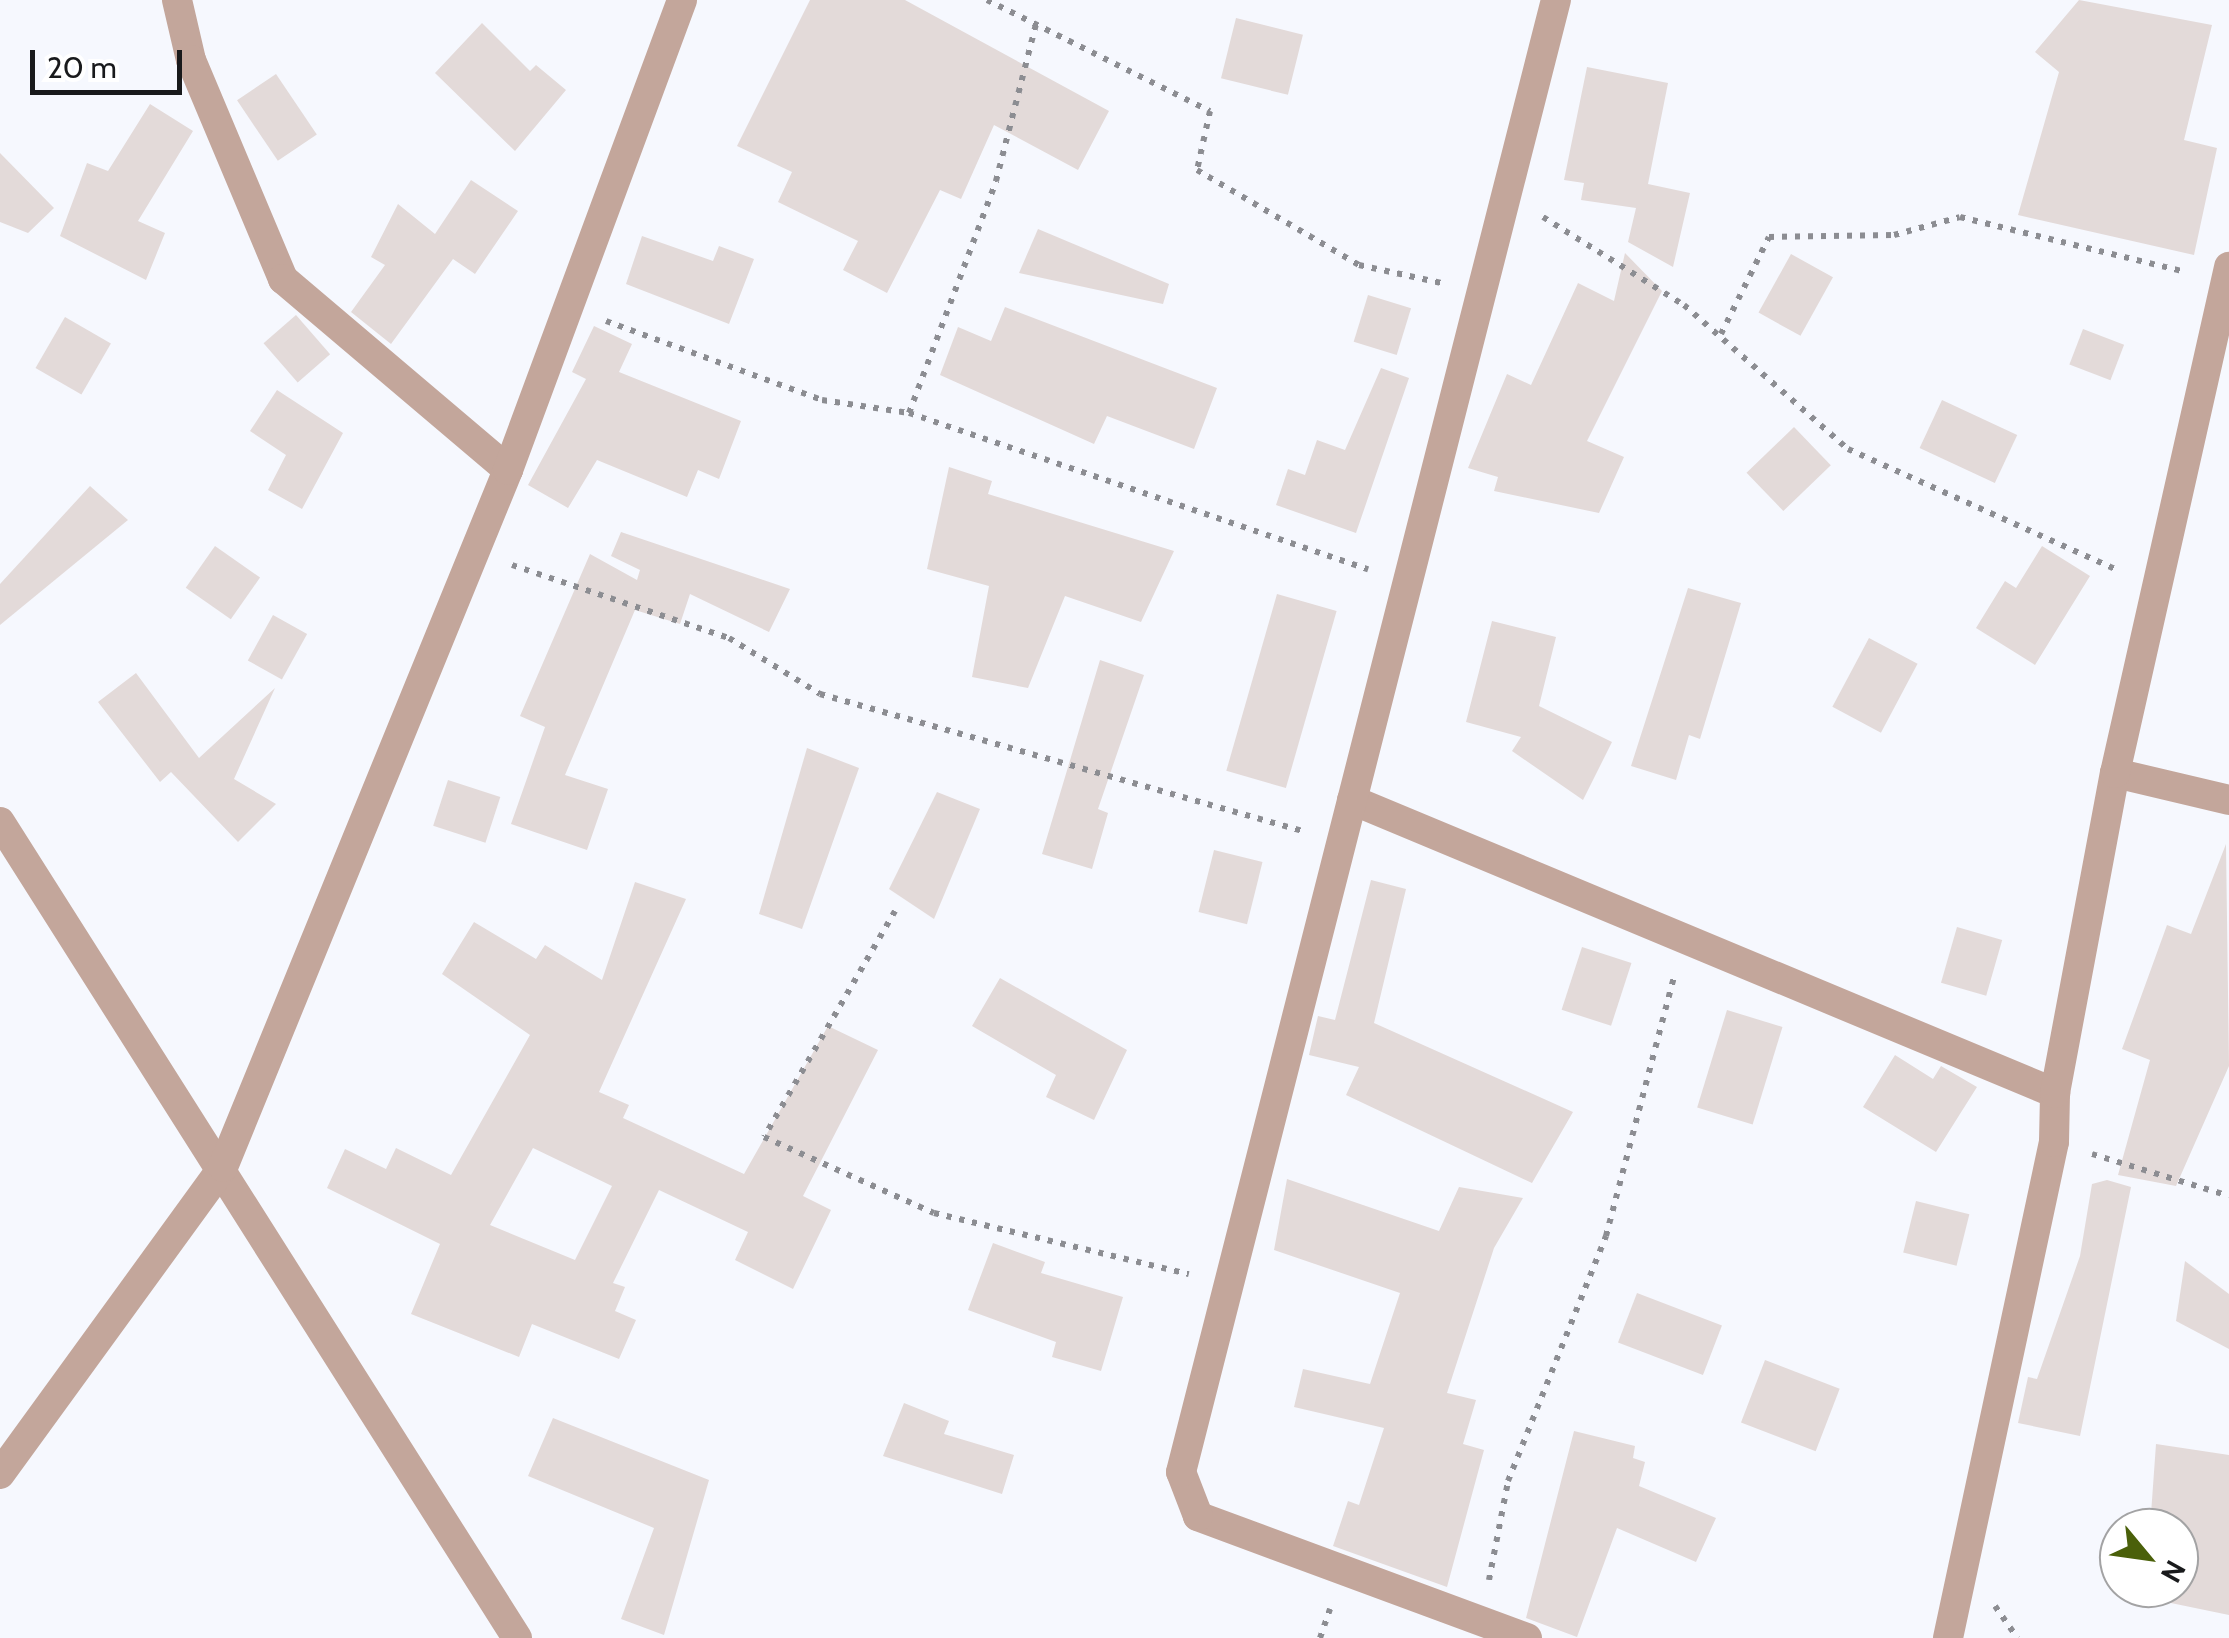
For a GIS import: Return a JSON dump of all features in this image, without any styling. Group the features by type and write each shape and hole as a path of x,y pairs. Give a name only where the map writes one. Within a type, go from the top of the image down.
{"street":[{"path":"177,0 192,60 283,279 508,470"},
{"path":"0,1474 224,1167 508,470 682,0"},
{"path":"1527,1638 1198,1516 1184,1498 1181,1472 1556,0"},
{"path":"1948,1638 2054,1142 2055,1093 2115,773 2228,277"},
{"path":"2115,773 2229,800"},
{"path":"1352,800 1683,942 2055,1093"},
{"path":"0,822 224,1167 518,1638"}],"path":[{"path":"988,0 1210,111 1197,170 1359,266 1481,291"},
{"path":"909,413 996,181 1036,24"},
{"path":"1506,194 1721,334 1848,450 2157,586"},
{"path":"1721,334 1769,236 1894,235 1960,217 2228,277"},
{"path":"571,304 758,380 909,413 1276,532 1406,585"},
{"path":"476,551 617,608 729,638 820,694 1042,761 1210,798 1340,844"},
{"path":"895,911 764,1136 934,1213 1229,1286"},
{"path":"1481,1621 1508,1481 1606,1236 1683,942"},
{"path":"2054,1142 2229,1196"}],"building":[{"path":"810,0 905,0 1109,111 1078,170 994,125 961,199 940,190 887,293 843,270 858,241 778,202 792,172 737,146"},
{"path":"2079,0 2212,25 2184,140 2217,148 2194,255 2018,215 2059,72 2035,52"},
{"path":"1236,18 1303,35 1288,95 1221,78"},
{"path":"482,23 530,71 536,65 566,90 515,151 435,73"},
{"path":"1587,67 1668,83 1648,184 1690,193 1673,267 1628,242 1636,208 1581,200 1584,183 1564,180"},
{"path":"276,74 317,135 278,161 237,100"},
{"path":"150,104 193,131 138,221 165,233 146,280 60,236 87,163 108,171"},
{"path":"0,153 54,208 28,233 0,222"},
{"path":"471,180 518,211 475,274 453,259 391,344 351,312 385,265 371,257 398,204 435,234"},
{"path":"1038,229 1169,284 1163,304 1019,273"},
{"path":"642,236 713,261 719,246 754,259 729,324 626,284"},
{"path":"1625,253 1662,291 1587,441 1624,457 1599,513 1494,491 1498,477 1468,468 1507,374 1531,385 1578,283 1614,301"},
{"path":"1791,254 1833,277 1800,336 1759,313"},
{"path":"1368,295 1411,308 1397,355 1354,342"},
{"path":"1005,307 1217,388 1194,449 1107,416 1094,444 940,375 958,327 991,341"},
{"path":"296,315 330,354 298,382 264,343"},
{"path":"65,317 111,344 81,395 36,368"},
{"path":"594,326 632,344 619,372 741,421 719,479 698,470 687,497 597,460 568,508 528,485 586,379 572,372"},
{"path":"2083,329 2124,345 2110,380 2069,364"},
{"path":"1381,368 1409,378 1356,533 1276,505 1288,469 1305,475 1317,440 1345,450"},
{"path":"277,390 343,433 302,509 268,490 286,455 250,431"},
{"path":"1942,400 2017,435 1995,483 1920,448"},
{"path":"1794,427 1831,465 1783,511 1747,473"},
{"path":"949,467 992,481 988,494 1174,551 1141,622 1065,596 1028,688 972,677 989,586 927,569"},
{"path":"90,486 128,520 0,625 0,584"},
{"path":"621,532 790,589 769,632 690,594 680,624 635,610 565,775 608,789 587,850 511,824 545,727 520,716 590,554 637,580 640,570 611,556"},
{"path":"215,546 260,578 231,619 186,588"},
{"path":"2042,546 2090,576 2035,665 1976,628 2005,581 2016,588"},
{"path":"1688,588 1741,603 1700,739 1689,735 1676,780 1631,766"},
{"path":"1277,594 1337,611 1286,788 1226,771"},
{"path":"273,615 307,634 282,679 248,660"},
{"path":"1492,621 1556,637 1539,706 1612,742 1583,800 1512,751 1521,737 1466,722"},
{"path":"1869,638 1918,664 1881,733 1832,707"},
{"path":"1100,660 1144,675 1098,809 1108,813 1092,869 1042,854"},
{"path":"136,673 199,758 275,688 234,779 276,804 238,842 171,772 160,782 98,702"},
{"path":"807,748 859,768 802,929 759,914"},
{"path":"448,780 500,797 485,843 433,826"},
{"path":"937,792 980,809 934,919 889,889"},
{"path":"2226,844 2229,1066 2176,1186 2118,1175 2150,1060 2122,1049 2167,925 2191,934"},
{"path":"1214,850 1263,862 1247,924 1199,912"},
{"path":"1371,880 1406,889 1374,1023 1573,1112 1532,1183 1346,1095 1359,1067 1309,1055 1318,1016 1335,1020"},
{"path":"635,882 686,899 599,1092 629,1105 623,1118 744,1174 828,1026 878,1050 803,1196 831,1210 793,1289 735,1260 748,1232 659,1190 613,1283 625,1287 615,1311 636,1320 619,1359 532,1324 519,1357 411,1314 440,1244 327,1188 345,1149 386,1169 396,1148 451,1175 530,1035 442,974 474,922 536,959 545,945 602,980","holes":["533,1148 612,1186 575,1260 490,1225"]},
{"path":"1957,927 2002,940 1986,996 1941,983"},
{"path":"1582,947 1631,963 1611,1026 1562,1010"},
{"path":"1000,978 1127,1050 1094,1120 1046,1097 1056,1075 972,1026"},
{"path":"1727,1010 1782,1027 1753,1125 1697,1108"},
{"path":"1895,1055 1933,1079 1941,1066 1977,1087 1936,1152 1863,1107"},
{"path":"1287,1179 1439,1231 1459,1187 1523,1198 1494,1248 1447,1393 1476,1400 1463,1444 1484,1450 1447,1587 1333,1546 1348,1501 1359,1505 1384,1428 1294,1407 1303,1369 1370,1384 1400,1293 1274,1250"},
{"path":"2107,1180 2131,1187 2080,1436 2018,1423 2028,1377 2037,1379 2080,1256 2092,1184"},
{"path":"1916,1201 1969,1214 1957,1266 1903,1252"},
{"path":"993,1243 1045,1262 1041,1273 1123,1297 1101,1371 1052,1357 1056,1342 968,1310"},
{"path":"2185,1261 2229,1294 2229,1349 2176,1321"},
{"path":"1637,1293 1722,1326 1703,1375 1618,1342"},
{"path":"1765,1360 1840,1389 1816,1451 1741,1423"},
{"path":"904,1403 949,1421 944,1434 1014,1455 1002,1494 883,1456"},
{"path":"553,1418 709,1480 664,1635 621,1619 654,1528 528,1476"},
{"path":"1574,1431 1635,1446 1633,1458 1645,1462 1639,1486 1716,1518 1696,1562 1617,1528 1577,1637 1526,1618"},
{"path":"2156,1444 2229,1455 2229,1615 2195,1608 2199,1608 2199,1508 2151,1508"}]}
